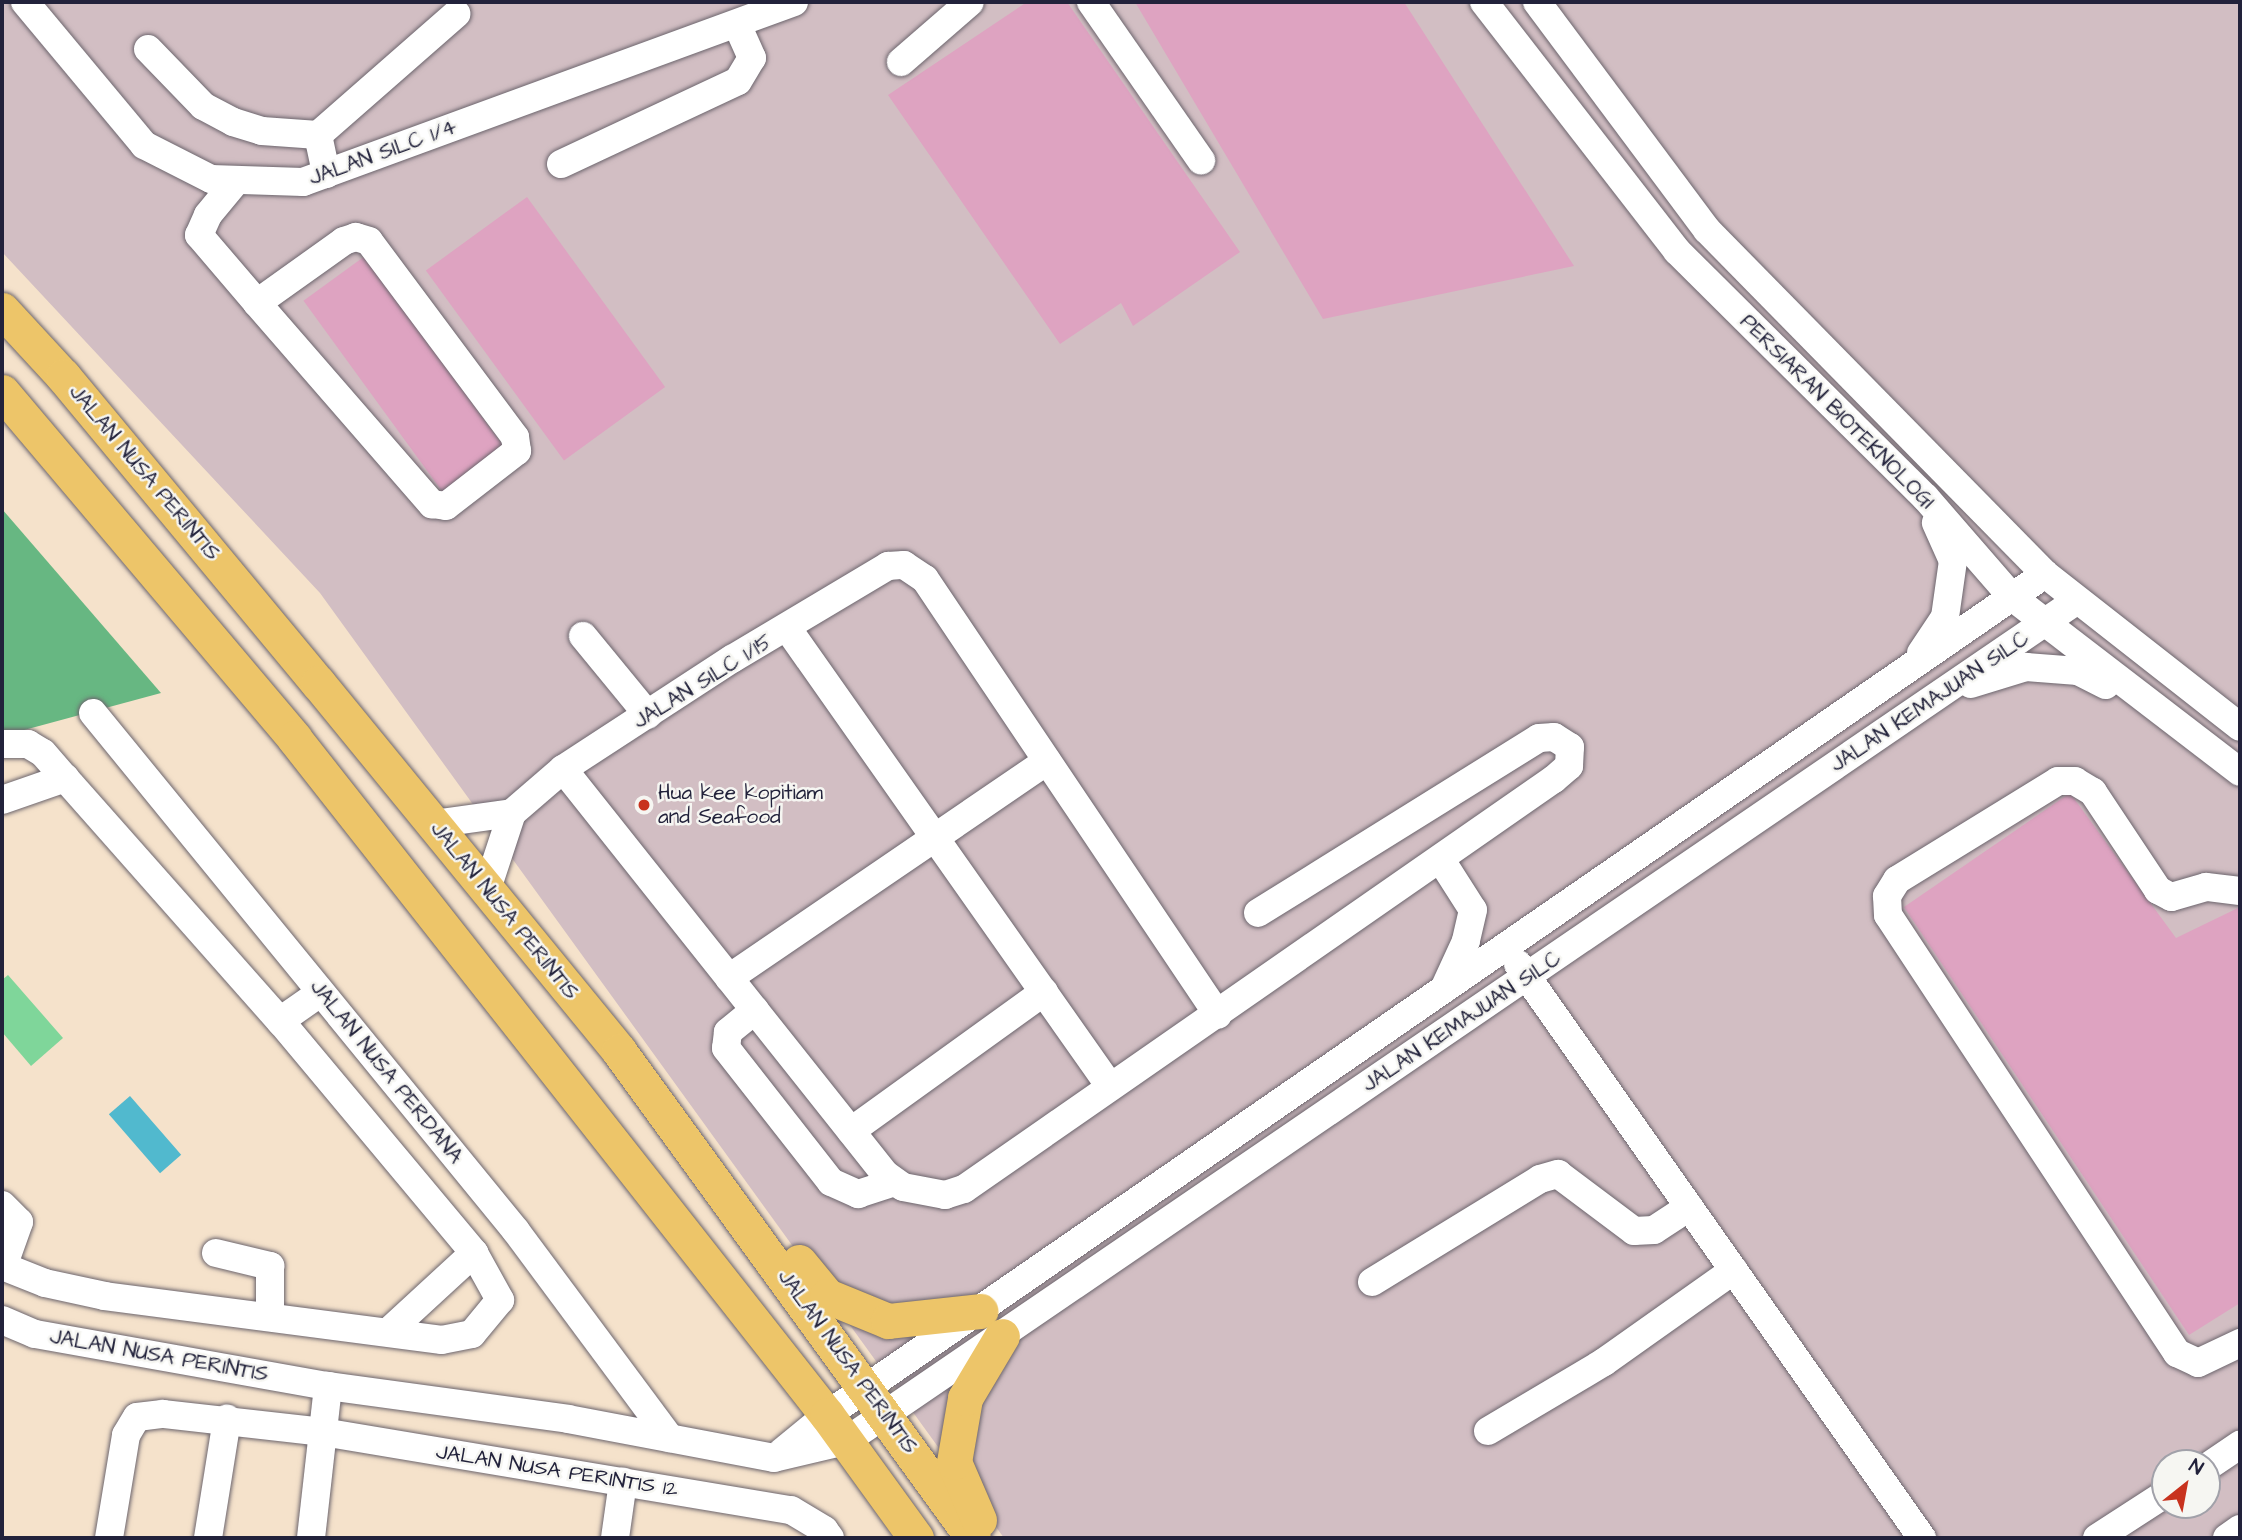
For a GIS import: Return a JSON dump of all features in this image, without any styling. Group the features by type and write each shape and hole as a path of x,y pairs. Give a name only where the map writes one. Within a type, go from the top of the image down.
{"main road":[{"name":"JALAN NUSA PERINTIS","path":"2,310 63,376 619,1051 877,1402 973,1538"},
{"path":"2,392 294,738 837,1428 916,1538"},
{"path":"619,1051 827,1296 888,1321 991,1323 965,1398 954,1462 989,1538"}],"street":[{"name":"JALAN SILC 1/4","path":"25,2 144,145 211,179 303,182 794,2"},
{"path":"1091,2 1201,160"},
{"name":"PERSIARAN BIOTEKNOLOGI","path":"1484,2 1677,251 1925,497 2012,597 2043,624 2240,772"},
{"name":"PERSIARAN BIOTEKNOLOGI","path":"1537,2 1707,230 2045,574 2076,601 2240,727"},
{"path":"901,62 973,3"},
{"path":"148,49 203,106 233,122 262,131 318,135 456,14"},
{"path":"561,164 738,81 752,58 737,24"},
{"path":"318,135 326,174"},
{"path":"236,181 208,215 199,235 257,303 432,504 446,506 517,450 515,437 369,241 356,237 344,241 257,303"},
{"path":"1914,664 1945,617 1953,561 1925,497"},
{"name":"JALAN SILC 1/15","path":"512,813 563,769 732,659 788,629 888,566 904,565 925,579 1047,761"},
{"name":"JALAN KEMAJUAN SILC","path":"774,1458 837,1428 991,1323 1092,1233 2045,574"},
{"name":"JALAN KEMAJUAN SILC","path":"991,1323 1113,1263 1189,1208 2076,601"},
{"path":"788,629 1110,1085"},
{"path":"583,636 648,715"},
{"path":"1943,693 2026,667 2078,670 2162,713"},
{"name":"JALAN NUSA PERDANA","path":"93,713 516,1231 670,1438"},
{"path":"563,769 850,1131 894,1182 935,1194 964,1189 1110,1085 1441,860 1569,766 1570,747 1554,737 1539,738 1258,913"},
{"path":"2,744 28,744 43,752 280,1021 474,1253 500,1300 472,1334 442,1339 105,1296 2,1267 19,1222 2,1205"},
{"path":"729,978 935,840 1047,761 1218,1014"},
{"path":"2,800 65,778"},
{"path":"2239,1345 2198,1363 2177,1353 1888,915 1887,896 1897,880 2058,781 2075,781 2092,792 2158,890 2171,897 2206,887 2240,891"},
{"path":"433,824 512,813 486,889"},
{"path":"1441,860 1473,910 1466,941 1443,991"},
{"path":"1505,948 1529,977 1922,1538"},
{"path":"850,1131 1044,992"},
{"path":"280,1021 320,993"},
{"path":"755,1010 728,1032 726,1048 831,1182 858,1194 894,1182"},
{"path":"1372,1282 1540,1179 1558,1174 1634,1231 1654,1230 1689,1207"},
{"path":"1169,1180 1189,1208"},
{"path":"1092,1233 1113,1263"},
{"path":"216,1253 270,1266 270,1316"},
{"path":"387,1332 474,1253"},
{"path":"1488,1431 1604,1362 1734,1270"},
{"name":"JALAN NUSA PERINTIS","path":"2,1320 35,1334 328,1386 670,1438 774,1458"},
{"path":"311,1538 328,1386"},
{"name":"JALAN NUSA PERINTIS 12","path":"109,1538 127,1435 136,1417 163,1414 227,1419 323,1432 791,1510 824,1530 830,1538"},
{"path":"208,1538 227,1419"},
{"path":"2221,1457 2240,1445"},
{"path":"615,1538 623,1482"},
{"path":"2097,1538 2151,1503"},
{"path":"2227,1538 2240,1529"}],"shaded area":[{"path":"2,2 2240,2 2240,1538 1004,1538 320,593 2,252"}],"green space":[{"path":"2,509 161,693 2,736"},
{"path":"8,975 63,1038 31,1066 2,1032 2,980"}],"water":[{"path":"130,1096 181,1155 160,1173 109,1114"}],"building":[{"path":"1027,2 1067,2 1240,252 1133,326 1121,303 1060,344 888,95"},
{"path":"1135,2 1404,2 1574,266 1323,319"},
{"path":"527,197 665,387 564,461 426,270"},
{"path":"365,256 505,449 444,494 304,301"},
{"path":"2070,793 2176,938 2240,907 2240,1303 2189,1335 1904,907"}],"place":[{"name":"Hua kee kopitiam and Seafood","path":"644,805"}]}
